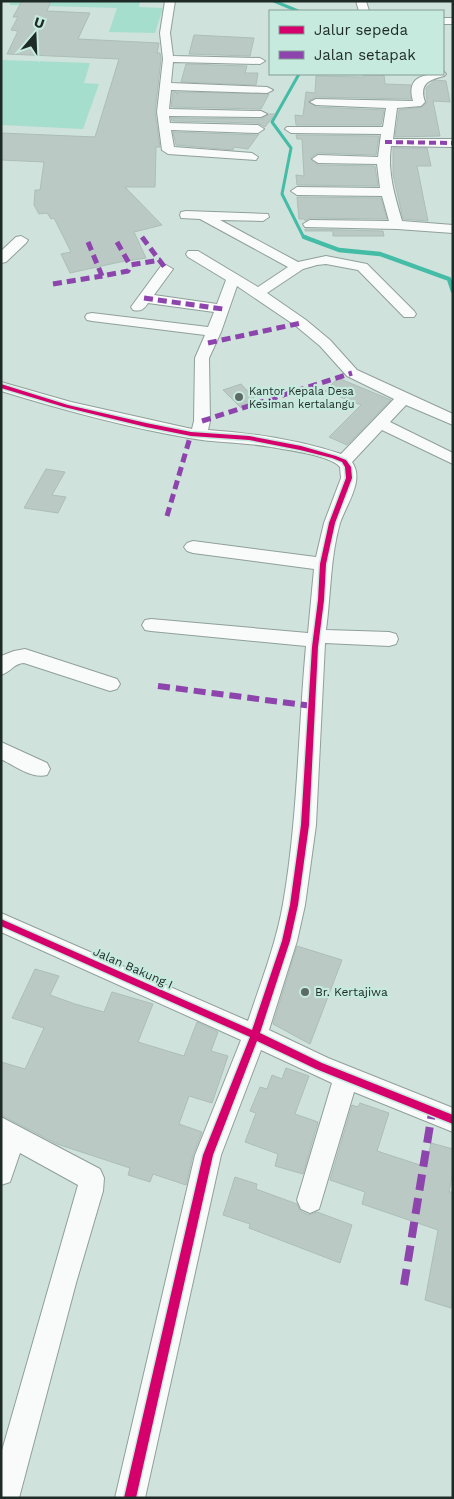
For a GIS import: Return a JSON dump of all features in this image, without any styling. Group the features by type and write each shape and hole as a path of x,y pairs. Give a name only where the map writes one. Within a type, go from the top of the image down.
{"street":[{"path":"170,1 164,33 168,59 163,112 168,150 252,157"},
{"path":"168,59 260,61"},
{"path":"316,102 392,105 418,104 416,88 430,75"},
{"path":"165,86 267,90"},
{"path":"392,105 383,161 386,192 396,225"},
{"path":"163,112 261,114"},
{"path":"166,126 258,129"},
{"path":"291,129 453,143"},
{"path":"318,159 383,161"},
{"path":"297,191 386,192"},
{"path":"186,215 263,217"},
{"path":"202,215 298,267"},
{"path":"310,224 396,225 453,229"},
{"path":"1,259 21,240"},
{"path":"193,254 233,280 258,293 301,322 325,343 352,373 453,420"},
{"path":"258,293 298,267 323,259 359,265 409,314"},
{"path":"130,322 144,298 166,269"},
{"path":"199,435 202,421 202,358 214,332 233,280"},
{"path":"144,298 223,309"},
{"path":"92,316 214,332"},
{"path":"1,386 101,415 199,435 262,440 301,448 344,461 348,467 349,478 332,523 323,564 316,638 310,772 298,879 286,941 256,1035 208,1155 130,1498"},
{"path":"344,461 404,398"},
{"path":"381,423 453,459"},
{"path":"193,547 323,564"},
{"path":"151,625 316,638 389,639"},
{"path":"1,668 8,659 15,656 25,656 110,684"},
{"path":"1,750 40,769"},
{"name":"Jalan Bakung I","path":"1,922 256,1035 310,1062 453,1120"},
{"path":"310,1200 346,1077"},
{"path":"1,1173 6,1133 91,1178 90,1191 62,1283 4,1498"}],"green space":[{"path":"10,1 140,1 139,7 163,8 155,33 109,32 117,8 10,5"},
{"path":"2,60 90,63 84,83 99,84 83,129 1,125"}],"building":[{"path":"22,1 51,1 47,11 90,13 78,39 159,43 157,53 160,53 161,59 155,112 160,147 156,147 155,187 125,187 162,225 134,232 146,258 70,273 61,254 71,252 54,218 51,219 47,213 39,214 34,205 35,190 40,190 44,162 1,160 1,133 95,137 119,59 7,54 18,31 11,30 18,17 13,17"},
{"path":"194,35 254,38 250,56 189,54"},
{"path":"186,64 247,66 245,73 258,73 256,85 181,82"},
{"path":"364,75 384,75 385,84 411,85 411,99 316,97 308,101 316,107 384,110 381,125 296,125 295,115 303,116 306,92 315,93 316,76 364,77"},
{"path":"435,80 446,81 450,102 433,101 440,136 395,137 399,110 422,107 427,102 426,88"},
{"path":"173,92 176,92 177,95 177,92 269,94 261,109 171,107"},
{"path":"269,114 275,114 265,127 258,123 172,121 171,118 261,119"},
{"path":"173,132 259,134 248,149 234,147 233,150 176,145"},
{"path":"296,135 379,136 376,155 318,153 310,158 318,165 375,166 378,186 297,185 296,175 304,176 302,139 297,139"},
{"path":"393,148 427,148 431,166 417,166 428,221 403,219 393,174"},
{"path":"297,197 381,198 387,219 310,218 305,221 305,219 299,219"},
{"path":"305,229 383,231 384,236 333,236 333,231 305,231"},
{"path":"338,378 391,400 347,445 329,437 361,405 325,391"},
{"name":"Kantor Kepala Desa Kesiman kertalangu","path":"241,384 258,402 241,408 223,390"},
{"path":"46,469 65,472 52,495 66,497 58,513 24,508"},
{"name":"Br. Kertajiwa","path":"297,946 342,960 310,1044 273,1024"},
{"path":"35,969 59,976 50,995 75,1004 104,1012 112,992 153,1004 138,1042 184,1056 197,1022 218,1032 211,1051 228,1056 212,1103 189,1096 179,1124 202,1132 193,1155 186,1185 153,1174 150,1182 128,1175 130,1168 57,1144 1,1115 1,1062 25,1069 44,1028 12,1018"},
{"path":"286,1068 309,1076 295,1114 318,1122 303,1174 275,1166 278,1154 245,1142 256,1113 250,1111 260,1087 267,1089 272,1075 282,1079"},
{"path":"360,1103 389,1113 377,1151 426,1167 431,1143 453,1149 453,1172 449,1192 453,1192 453,1297 451,1308 425,1300 438,1230 362,1204 365,1192 330,1180 352,1105 358,1107"},
{"path":"235,1177 257,1184 256,1189 297,1204 300,1211 309,1215 317,1212 352,1225 340,1263 249,1228 250,1224 223,1215"}],"waterway":[{"path":"274,1 296,10"},
{"path":"298,75 272,122 291,148 282,194 303,236 308,238"},
{"path":"304,237 339,250 380,254 449,279 453,291"}],"marked path":[{"path":"385,142 453,143"},
{"path":"142,237 166,269"},
{"path":"88,242 102,276 128,271 130,265"},
{"path":"117,242 130,265 161,260"},
{"path":"53,284 102,276"},
{"path":"144,298 223,309"},
{"path":"208,343 301,323"},
{"path":"202,421 352,373"},
{"path":"167,516 191,434"},
{"path":"158,686 312,706"},
{"path":"404,1285 432,1113"}],"cycle path":[{"path":"1,386 66,406 146,425 191,434 249,438 301,448 344,461 348,467 349,478 332,523 323,564 315,647 305,825 294,905 286,941 255,1035 319,1066 453,1120"},
{"path":"1,922 255,1035 208,1155 130,1498"}],"place":[{"name":"Kantor Kepala Desa Kesiman kertalangu","path":"239,397"},
{"name":"Br. Kertajiwa","path":"305,992"}]}
